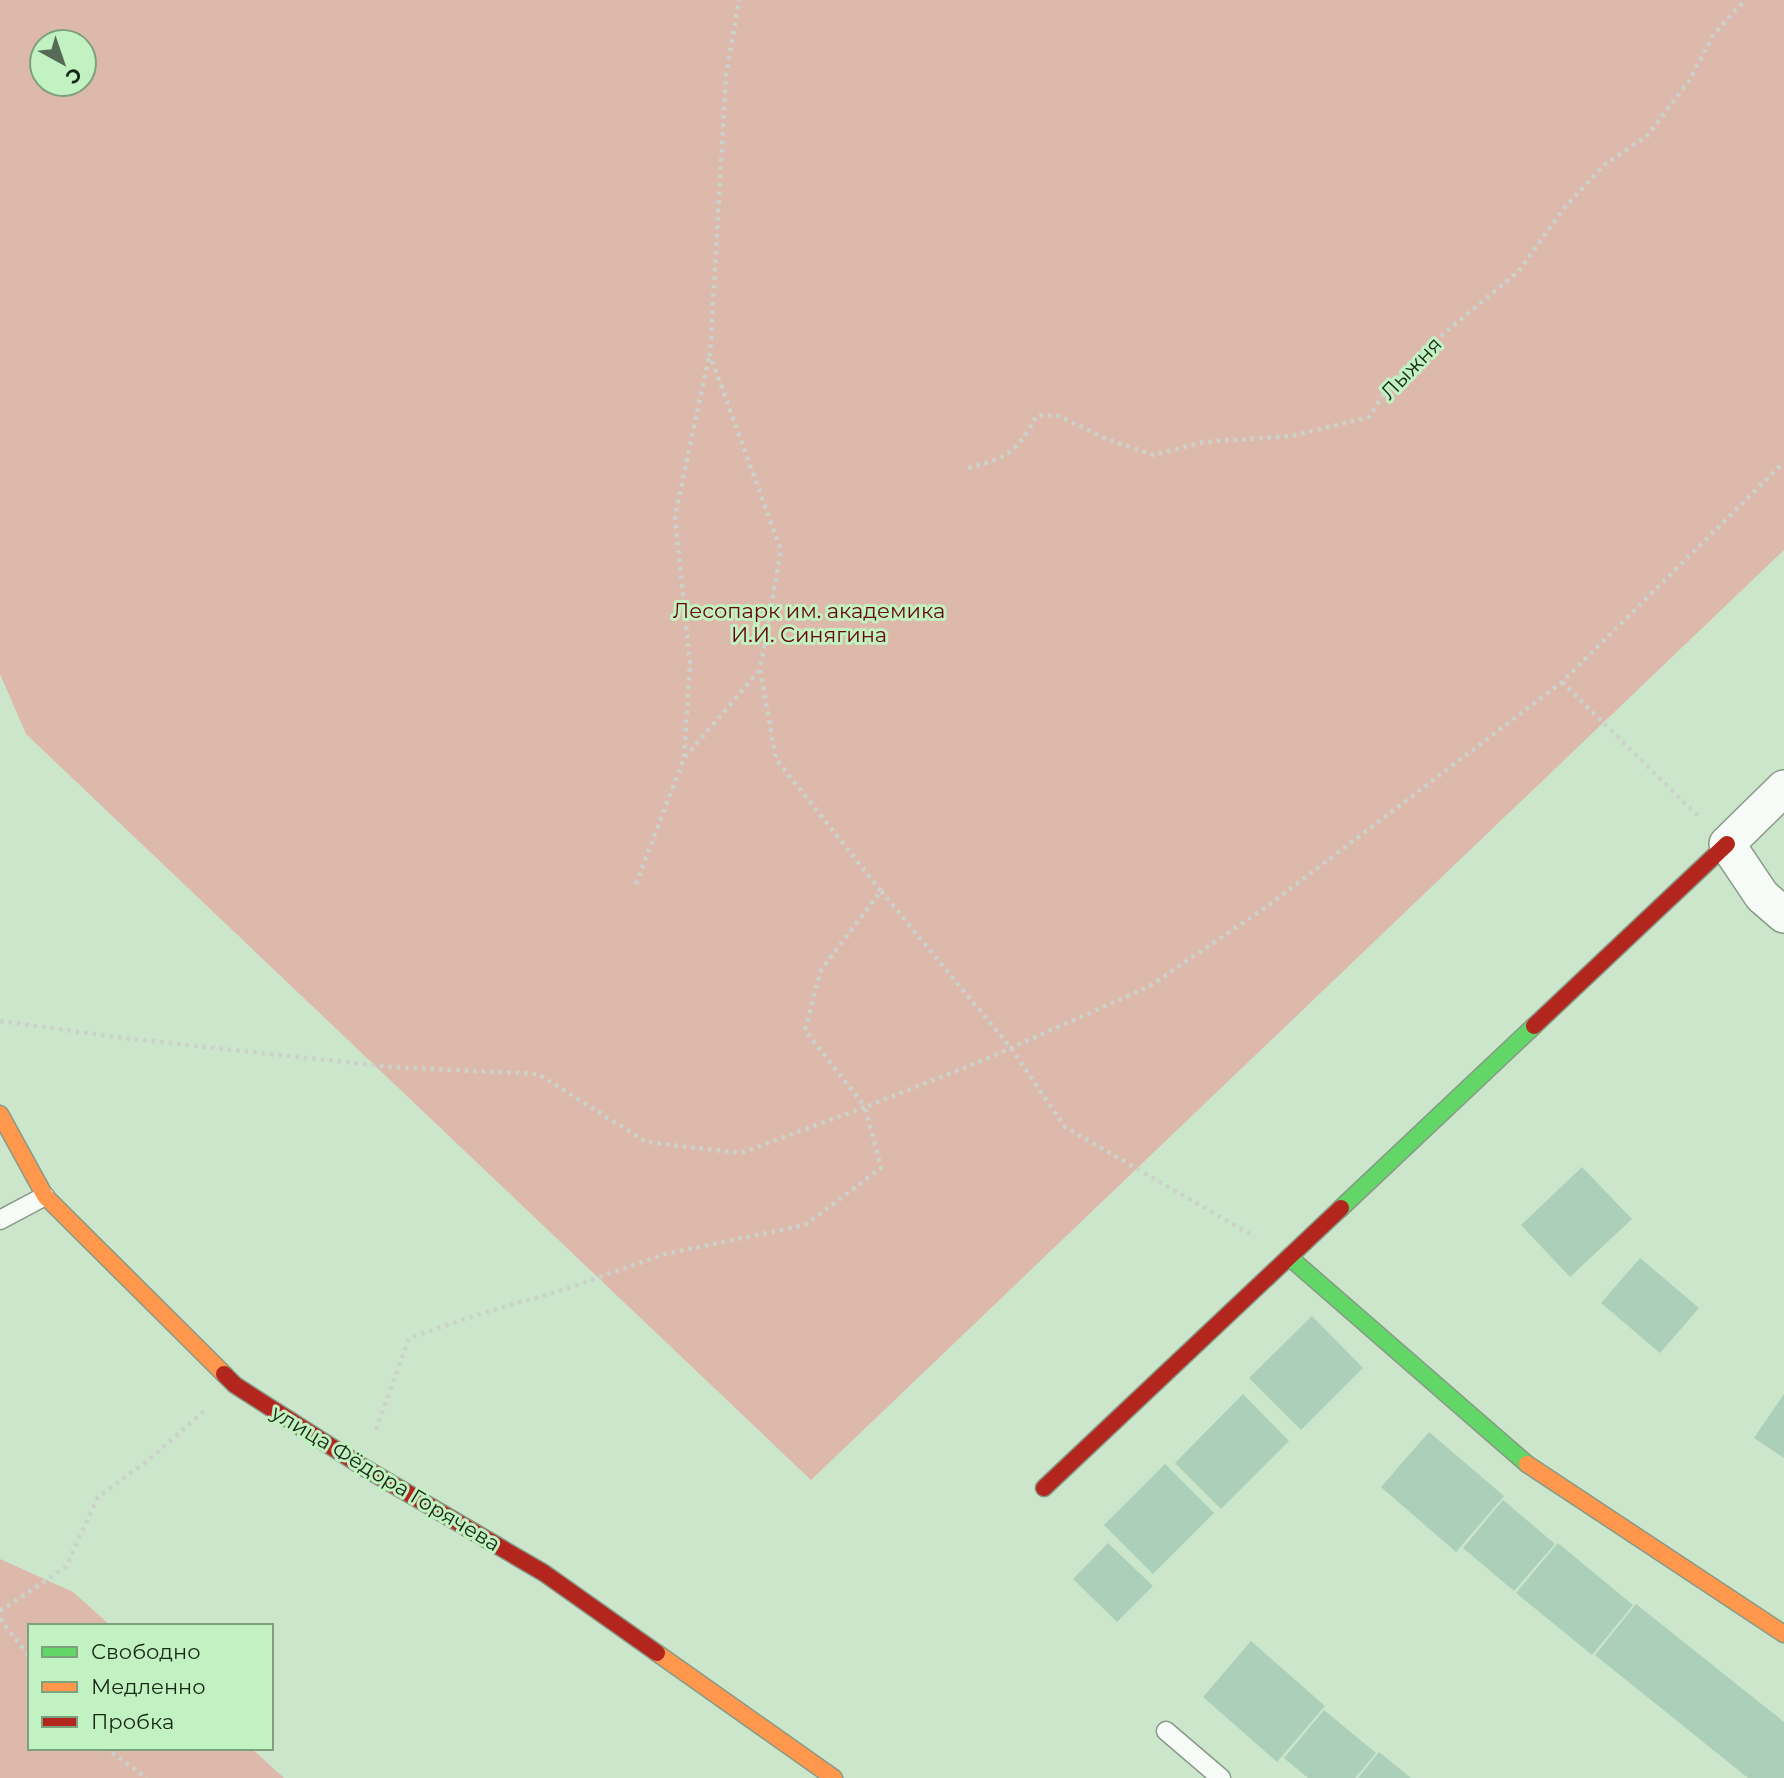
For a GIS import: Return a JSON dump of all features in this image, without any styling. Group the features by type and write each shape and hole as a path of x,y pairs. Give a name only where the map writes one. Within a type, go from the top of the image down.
{"street":[{"path":"1044,1488 1784,788"},
{"path":"1727,844 1762,896 1784,915"},
{"name":"улица Фёдора Горячева","path":"0,1114 45,1196 235,1385 363,1467 544,1573 834,1778"},
{"path":"1289,1257 1535,1471 1784,1634"}],"lane":[{"path":"0,1220 45,1196"},
{"path":"1166,1731 1221,1778"}],"path":[{"path":"636,884 684,758 690,664 675,516 710,355 726,76 739,0"},
{"name":"Лыжня","path":"968,468 1000,460 1023,440 1037,415 1059,416 1107,439 1153,455 1203,442 1292,436 1369,416 1383,395 1419,354 1518,272 1565,207 1603,166 1648,135 1689,81 1714,34 1745,0"},
{"path":"710,355 782,550 760,670 776,760 1011,1048 1065,1127 1289,1257"},
{"path":"0,1021 123,1038 391,1067 538,1074 646,1142 741,1153 1011,1048 1148,987 1265,908 1562,682 1784,463"},
{"path":"684,758 760,670"},
{"path":"1562,682 1727,844"},
{"path":"363,1467 410,1338 563,1290 665,1254 805,1226 881,1168 865,1107 805,1031 821,970 881,891"},
{"path":"0,1611 66,1567 98,1497 151,1458 235,1385"},
{"path":"0,1619 28,1654"},
{"path":"108,1750 147,1778"}],"green space":[{"name":"Лесопарк им. академика И.И. Синягина","path":"0,0 1784,0 1784,550 811,1480 26,734 0,674"},
{"path":"0,1559 73,1592 109,1624 28,1624 28,1750 253,1750 284,1778 0,1778"}],"building":[{"path":"1582,1167 1632,1219 1570,1277 1521,1225"},
{"path":"1640,1258 1699,1308 1660,1353 1601,1303"},
{"path":"1312,1316 1363,1368 1301,1430 1249,1378"},
{"path":"1243,1394 1289,1441 1221,1509 1175,1463"},
{"path":"1784,1394 1784,1458 1754,1438"},
{"path":"1429,1432 1504,1496 1456,1552 1381,1487"},
{"path":"1165,1464 1214,1513 1153,1574 1104,1525"},
{"path":"1503,1500 1555,1544 1514,1591 1463,1548"},
{"path":"1108,1543 1153,1586 1117,1622 1073,1579"},
{"path":"1558,1543 1633,1605 1592,1655 1516,1593"},
{"path":"1636,1604 1784,1722 1784,1778 1748,1778 1595,1655"},
{"path":"1251,1641 1325,1706 1277,1762 1203,1697"},
{"path":"1324,1710 1376,1753 1355,1778 1308,1778 1284,1758"},
{"path":"1379,1752 1411,1778 1358,1778"}],"traffic: fast":[{"path":"1341,1208 1534,1026"},
{"path":"1289,1257 1527,1464"}],"traffic: slow":[{"path":"0,1114 45,1196 224,1374"},
{"path":"1527,1464 1784,1634"},
{"path":"657,1653 834,1778"}],"traffic: jam":[{"path":"1534,1026 1727,844"},
{"path":"1044,1488 1341,1208"},
{"path":"224,1374 235,1385 363,1467 544,1573 657,1653"}]}
